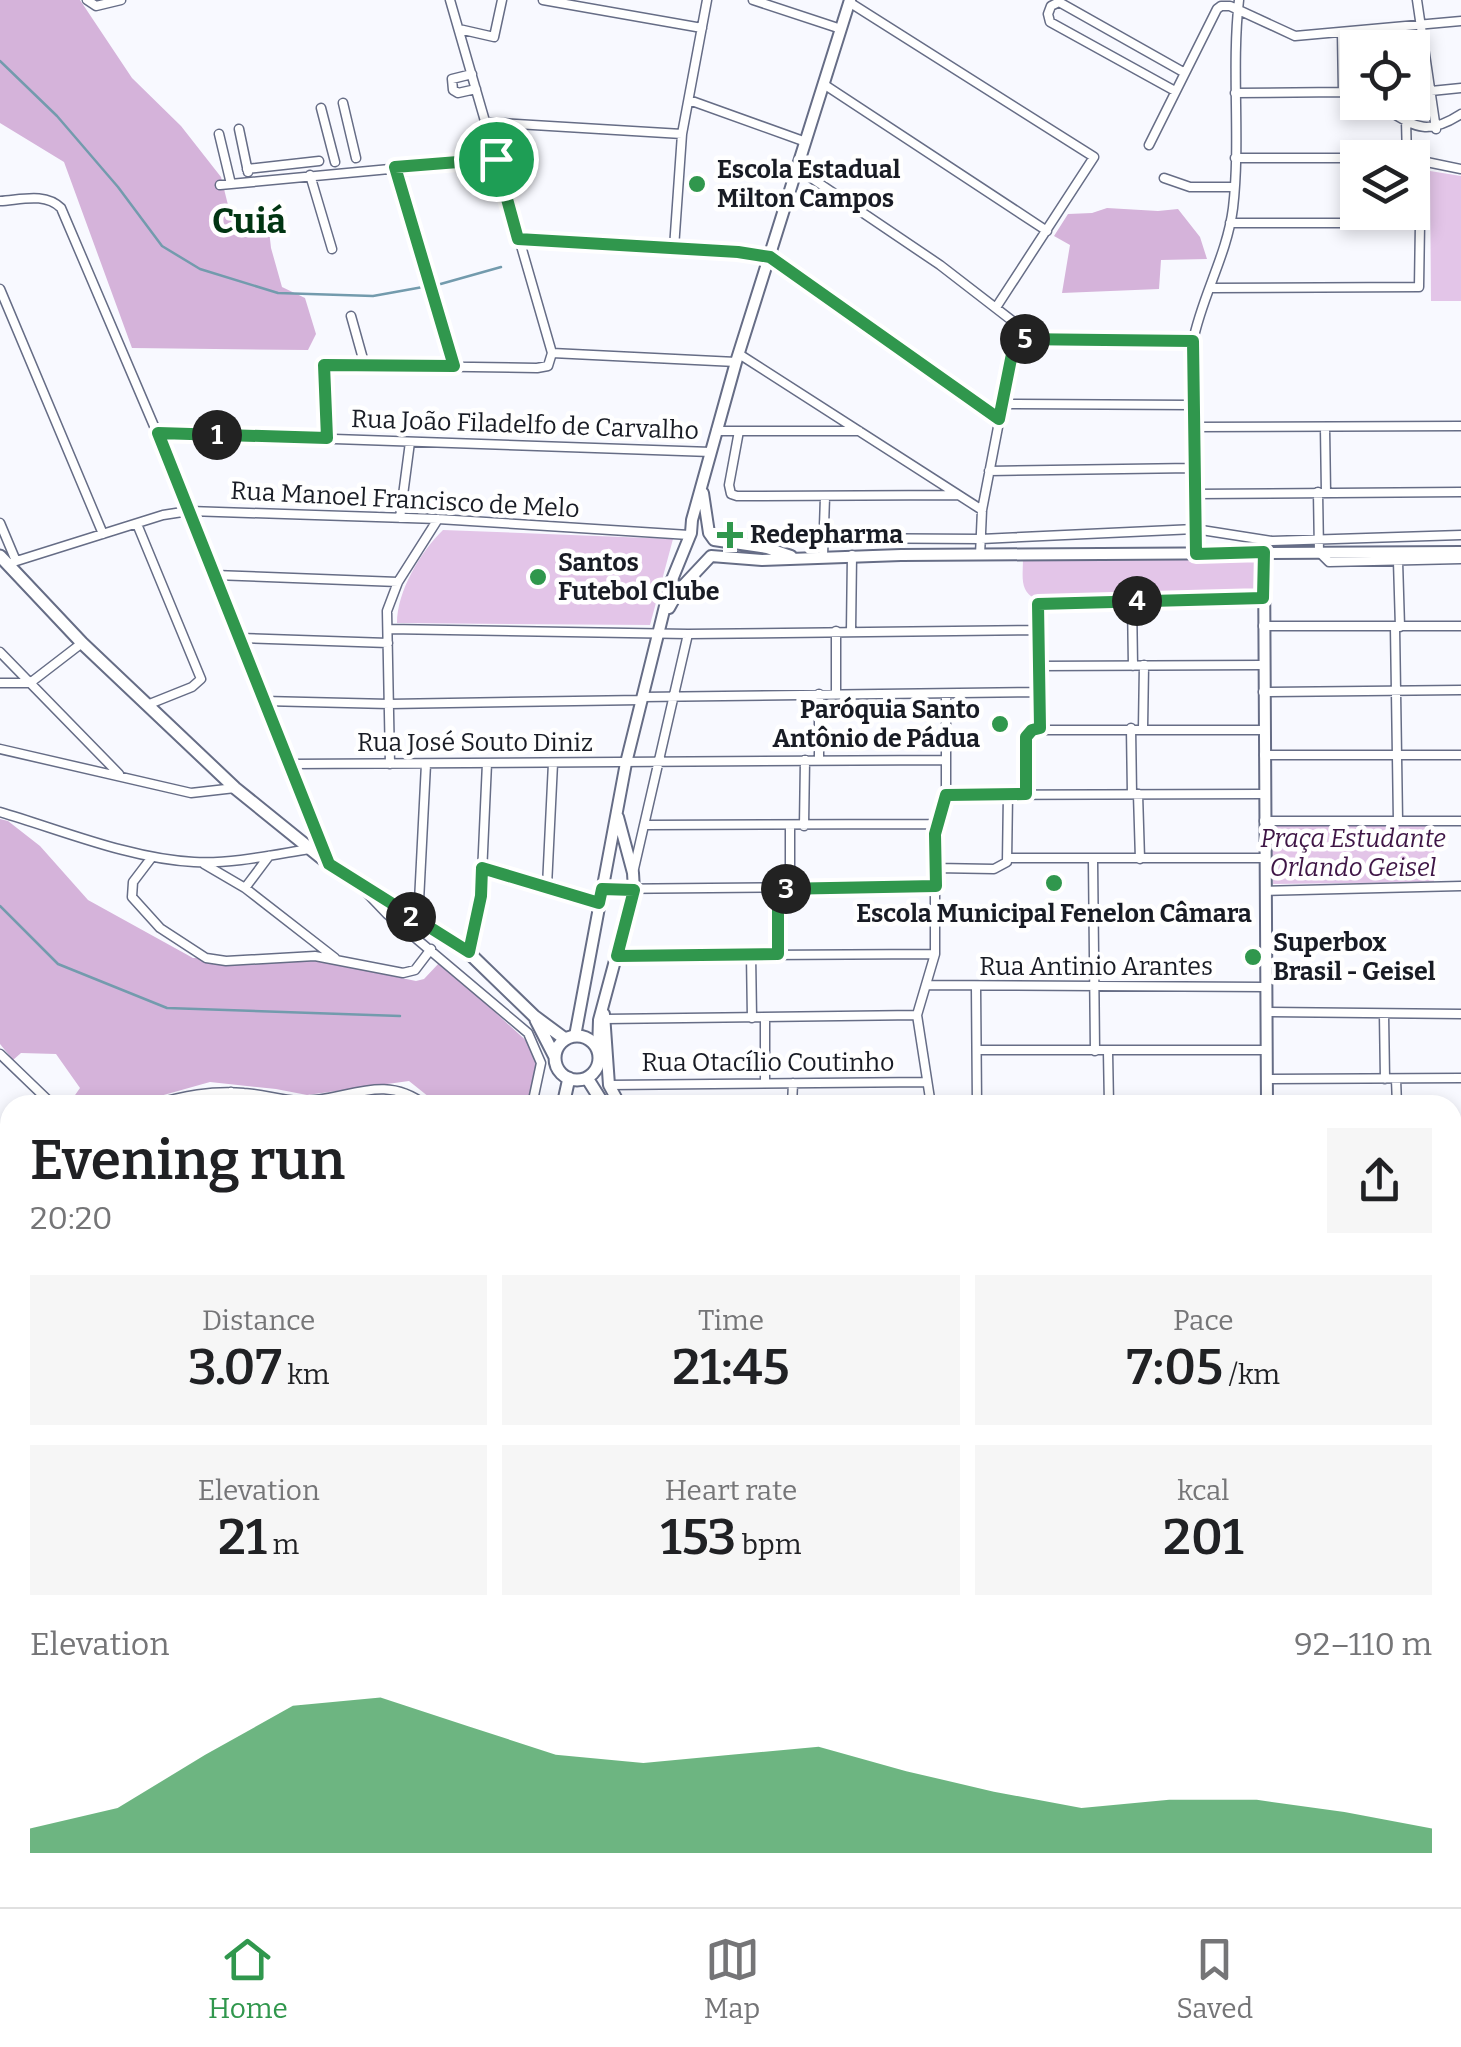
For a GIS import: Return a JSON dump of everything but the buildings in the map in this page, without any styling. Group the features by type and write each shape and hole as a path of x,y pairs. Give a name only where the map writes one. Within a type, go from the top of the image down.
{"main road":[{"path":"555,1058 556,1050 570,1037 626,763 671,582 690,534 716,431 849,1"},
{"path":"660,627 679,590 708,558 712,536 702,487"},
{"path":"690,534 767,548 796,558"},
{"path":"685,550 693,559 762,560 852,555 1196,554 1319,546 1383,557 1455,556"},
{"path":"1264,552 1267,1095"},
{"path":"8,560 82,643 234,788 329,864 469,952 534,1016 570,1037 589,1039 598,1051"},
{"path":"587,1078 598,1064 603,1002 634,890 616,811"},
{"path":"603,1002 610,1085 615,1095"},
{"path":"534,1016 560,1072 570,1078 587,1078"},
{"path":"566,1095 570,1078"},
{"path":"587,1078 598,1095"}],"street":[{"path":"87,0 96,6 121,0"},
{"path":"327,438 324,365 543,368 551,362 552,353 450,0"},
{"path":"459,30 494,36 502,0"},
{"path":"544,0 702,28"},
{"path":"674,248 682,134 707,0"},
{"path":"753,0 841,29"},
{"path":"1196,554 1193,341 1230,223 1239,0"},
{"path":"1417,0 1436,129"},
{"path":"849,1 1094,157 997,306"},
{"path":"1175,91 1050,22 1049,10 1059,2 1185,72"},
{"path":"1148,144 1217,9 1225,5 1295,36 1340,33"},
{"path":"1371,30 1461,21"},
{"path":"472,74 452,79 452,90 476,90"},
{"path":"825,85 1047,230"},
{"path":"1431,90 1461,88"},
{"path":"1235,94 1340,92"},
{"path":"688,100 806,142"},
{"path":"342,103 356,158"},
{"path":"322,108 335,162"},
{"path":"1406,120 1436,129 1461,114"},
{"path":"1406,120 1410,140"},
{"path":"485,122 682,134"},
{"path":"240,129 250,182"},
{"path":"220,134 232,184"},
{"path":"1235,158 1340,158"},
{"path":"220,184 496,159"},
{"path":"248,169 320,161"},
{"path":"1430,162 1461,168"},
{"path":"395,167 454,366"},
{"path":"798,169 997,306 1014,323 1015,339 982,510 980,556"},
{"path":"310,175 332,249"},
{"path":"1164,178 1190,187 1234,187"},
{"path":"0,201 43,198 61,208 158,433 329,864"},
{"path":"1230,223 1340,223"},
{"path":"1211,288 1418,287 1420,230"},
{"path":"518,239 770,257 999,419"},
{"path":"0,290 102,534"},
{"path":"350,316 365,366"},
{"path":"1015,339 1193,341"},
{"path":"552,353 738,358 982,510"},
{"path":"1001,404 1193,405"},
{"path":"1193,428 1461,426"},
{"path":"1319,546 1325,428"},
{"path":"716,431 859,431"},
{"path":"739,431 728,484 732,494 958,495"},
{"name":"Rua João Filadelfo de Carvalho","path":"158,433 711,452"},
{"path":"400,518 410,442"},
{"path":"989,471 1193,468"},
{"path":"1194,494 1461,492"},
{"path":"823,556 825,496"},
{"name":"Rua Manoel Francisco de Melo","path":"8,560 189,511 690,534"},
{"path":"390,764 388,612 398,582 438,520"},
{"path":"0,523 8,560"},
{"path":"137,524 201,679 192,688 147,705"},
{"path":"824,538 981,540 1195,529 1319,546 1404,537 1461,536"},
{"path":"1448,536 1455,556"},
{"path":"1398,821 1397,627 1404,537"},
{"path":"901,555 902,539"},
{"path":"851,631 852,555"},
{"path":"214,576 398,582"},
{"path":"1040,728 1038,604 1263,598"},
{"path":"1132,601 1133,666"},
{"path":"1263,626 1461,626"},
{"path":"388,630 660,627 688,634 1038,630"},
{"path":"836,631 836,694"},
{"path":"633,873 688,634"},
{"path":"239,638 388,642"},
{"path":"0,683 30,683 82,643"},
{"path":"0,652 121,777"},
{"path":"1143,728 1144,665"},
{"path":"1038,666 1264,665"},
{"path":"1263,692 1461,690"},
{"path":"264,701 390,704 1039,692"},
{"path":"819,694 819,760"},
{"path":"929,1095 917,1015 935,954 937,824 946,795 946,694"},
{"path":"1026,794 1025,745 1029,732 1040,728 1264,730"},
{"path":"1131,728 1140,859"},
{"path":"0,749 191,793 234,788"},
{"path":"1264,755 1461,755"},
{"path":"804,826 805,760"},
{"name":"Rua José Souto Diniz","path":"290,764 946,760"},
{"path":"547,886 553,763"},
{"path":"418,921 426,764"},
{"path":"469,952 481,896 487,764"},
{"path":"1008,794 1010,858"},
{"path":"946,795 1263,794"},
{"path":"0,812 152,857 200,862 309,849"},
{"path":"1264,821 1461,821"},
{"path":"646,825 937,824"},
{"path":"790,826 790,889"},
{"path":"245,888 269,856"},
{"path":"152,857 133,882 132,897 160,928 198,955 226,961 296,956 336,959 404,973 414,970 431,948"},
{"path":"936,868 994,869 1010,858 1265,858"},
{"path":"1093,860 1096,1052"},
{"path":"200,862 245,888 336,959"},
{"path":"482,868 599,903"},
{"path":"359,883 378,907 528,1033 541,1063 534,1095"},
{"path":"602,889 936,886"},
{"path":"1265,891 1461,886"},
{"path":"778,889 778,954"},
{"path":"751,954 752,1018"},
{"path":"617,956 935,954"},
{"name":"Rua Antinio Arantes","path":"927,984 1265,987"},
{"path":"976,987 977,1095"},
{"path":"1265,1012 1461,1014"},
{"path":"1384,1014 1385,1079"},
{"path":"605,1018 917,1015"},
{"path":"765,1018 765,1083"},
{"path":"977,1050 1266,1050"},
{"path":"1108,1052 1108,1095"},
{"path":"0,1054 43,1095"},
{"path":"1266,1079 1461,1078"},
{"path":"1396,1079 1397,1095"},
{"name":"Rua Otacílio Coutinho","path":"610,1085 927,1082"},
{"path":"792,1083 792,1095"},
{"path":"338,1095 362,1090 402,1090 410,1095"},
{"path":"231,1092 234,1095"},
{"path":"191,1095 253,1095"}],"green space":[{"path":"1430,171 1461,176 1461,301 1431,301"},
{"name":"Santos Futebol Clube","path":"443,530 673,539 650,625 397,623 401,598 412,572"},
{"path":"1259,558 1260,595 1036,599 1023,582 1023,559"},
{"name":"Praça Estudante Orlando Geisel","path":"1271,824 1434,824 1434,882 1273,884"}],"shaded area":[{"path":"0,0 80,0 132,78 181,126 221,177 229,209 268,221 282,287 305,298 316,334 308,350 132,348 64,162 0,123"},
{"path":"1107,208 1178,209 1200,237 1207,259 1161,260 1159,289 1062,293 1070,245 1054,236 1068,214"},
{"path":"0,819 40,846 88,900 193,958 314,960 416,981 424,979 440,962 543,1056 544,1073 537,1095 426,1095 409,1081 307,1095 210,1082 164,1095 75,1095 80,1088 56,1054 21,1053 13,1060 0,1044"}],"waterway":[{"path":"0,61 57,116 162,246 200,269 278,293 373,296 423,287"},
{"path":"437,285 501,267"},
{"path":"0,906 58,964 167,1008 400,1016"}],"place":[{"name":"Escola Estadual Milton Campos","path":"697,184"},
{"name":"Redepharma","path":"730,535"},
{"name":"Santos Futebol Clube","path":"538,577"},
{"name":"Paróquia Santo Antônio de Pádua","path":"1000,724"},
{"name":"Escola Municipal Fenelon Câmara","path":"1054,883"},
{"name":"Superbox Brasil - Geisel","path":"1253,957"}],"district":[{"name":"Cuiá","path":"249,221"}],"route":[{"path":"496,159 518,239 770,257 999,419 1015,339 1193,341 1196,554 1264,552 1263,598 1038,604 1040,728 1026,737 1026,794 946,795 935,834 936,886 778,889 778,954 617,956 634,890 602,889 599,903 482,868 481,896 469,952 329,864 158,433 327,438 324,365 454,366 395,167 496,159"}]}
